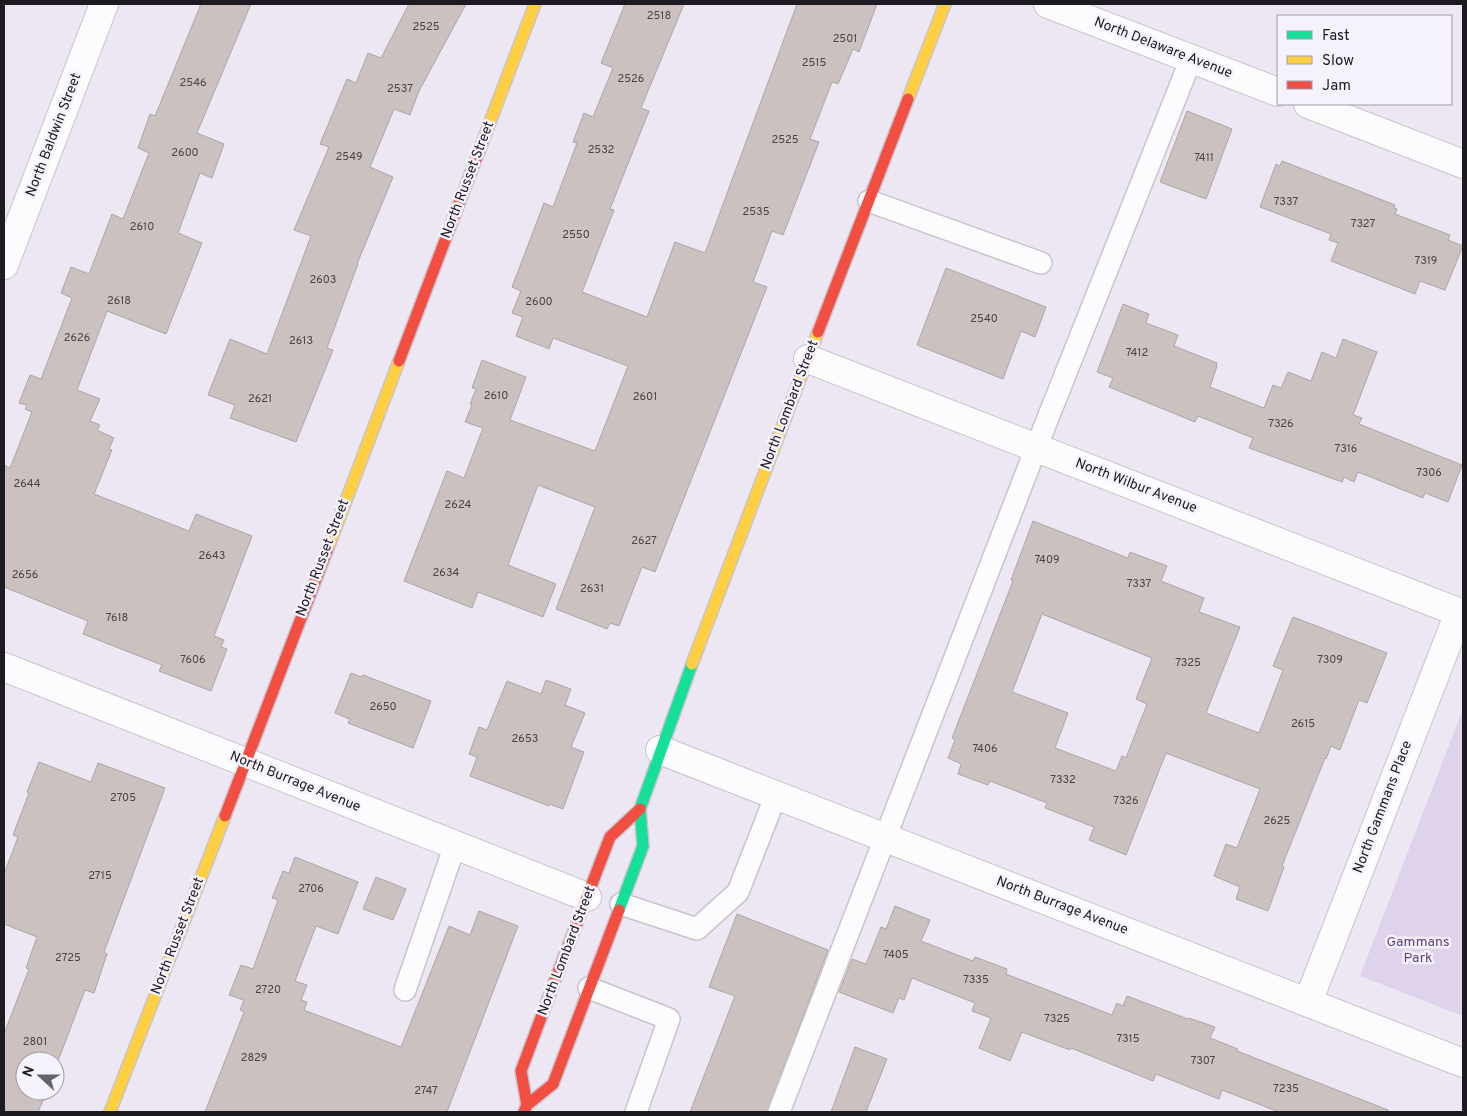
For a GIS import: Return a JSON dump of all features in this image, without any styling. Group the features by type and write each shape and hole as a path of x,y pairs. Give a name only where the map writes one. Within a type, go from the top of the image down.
{"main road":[{"name":"North Russet Street","path":"110,1112 246,763 535,4"},
{"name":"North Lombard Street","path":"526,1109 553,1084 643,846 640,809 660,750 945,4"},
{"name":"North Lombard Street","path":"526,1109 521,1071 587,897 610,837 640,809"}],"street":[{"name":"North Baldwin Street","path":"4,266 104,4"},
{"name":"North Delaware Avenue","path":"1048,4 1277,92"},
{"path":"1311,105 1463,164"},
{"name":"North Wilbur Avenue","path":"808,359 1461,614"},
{"name":"North Gammans Place","path":"1308,1002 1461,614"},
{"name":"North Burrage Avenue","path":"4,668 587,897"},
{"name":"North Burrage Avenue","path":"660,750 1463,1063"}],"lane":[{"path":"779,1112 1036,448 1191,59"},
{"path":"869,201 1041,264"},
{"path":"621,904 696,929 738,892 776,795"},
{"path":"405,990 454,845"},
{"path":"589,988 670,1019 636,1112"}],"green space":[{"name":"Gammans Park","path":"1463,709 1463,1016 1360,976"}],"building":[{"path":"201,4 251,4 197,133 224,144 212,178 200,173 178,233 202,243 166,334 107,311 77,390 100,399 90,421 100,425 97,430 114,438 109,449 112,450 94,494 189,531 196,514 252,536 214,636 224,640 221,647 227,649 211,691 159,671 162,665 83,634 88,621 4,587 4,465 10,468 32,412 25,409 27,405 19,403 30,375 41,379 72,298 61,293 71,267 89,274 112,214 123,219 149,153 138,148 150,114 155,116"},
{"path":"409,4 466,4 419,91 410,115 394,109 370,167 393,177 357,264 327,348 333,350 296,442 230,418 235,405 208,395 230,339 267,354 311,236 294,230 329,147 320,144 347,79 356,83 368,53 381,58"},
{"path":"625,4 684,4 641,108 649,111 610,209 614,210 582,292 647,317 675,242 705,253 797,4 877,4 859,52 853,49 838,84 832,82 810,139 819,142 783,235 772,231 753,282 767,287 655,572 642,567 619,626 610,623 607,629 556,609 595,507 538,485 508,565 556,584 543,617 478,592 472,608 404,581 447,471 464,478 483,428 465,422 472,405 470,404 476,389 472,388 482,360 526,377 510,420 595,451 628,366 553,338 549,349 516,336 523,317 512,313 521,291 512,287 544,203 553,207 577,143 573,142 584,113 593,117 613,68 601,63"},
{"path":"1187,111 1232,129 1206,199 1160,182"},
{"path":"1282,161 1395,205 1394,208 1397,209 1395,214 1450,235 1448,240 1463,246 1445,290 1420,281 1415,294 1331,261 1338,243 1329,240 1331,234 1260,207 1276,164 1280,166"},
{"path":"946,268 1046,307 1035,337 1021,331 1003,379 917,345"},
{"path":"1123,304 1149,314 1146,323 1178,335 1174,346 1217,363 1210,387 1264,408 1273,385 1281,388 1288,372 1311,381 1322,352 1336,358 1343,339 1377,352 1353,415 1362,418 1359,424 1462,465 1448,502 1425,493 1423,498 1358,472 1354,482 1344,477 1342,482 1249,448 1253,438 1198,416 1195,422 1109,387 1113,378 1097,372"},
{"path":"1033,521 1128,558 1130,552 1167,566 1161,581 1204,598 1199,612 1240,627 1206,713 1259,733 1283,670 1273,666 1293,617 1387,653 1367,703 1359,700 1340,750 1331,746 1325,758 1282,866 1284,867 1268,911 1236,899 1240,887 1214,876 1226,844 1237,848 1260,789 1166,753 1126,855 1089,840 1094,827 1045,808 1047,803 990,781 988,785 958,774 961,764 948,758 955,740 952,738 1013,581 1011,580","holes":["1042,614 1152,658 1136,699 1147,704 1126,758 1122,756 1116,771 1055,748 1068,713 1012,692"]},
{"path":"351,673 361,677 363,675 431,701 413,748 348,723 350,719 335,713"},
{"path":"546,680 571,689 565,705 585,713 571,747 584,752 563,809 549,804 549,806 470,776 477,757 469,754 479,727 487,730 507,681 541,694"},
{"path":"39,762 91,782 98,763 165,788 104,952 107,954 94,993 85,990 62,1051 15,1051 15,1101 43,1101 38,1112 4,1112 4,1034 29,969 26,968 37,937 4,924 4,874 18,837 13,835 29,793 27,792"},
{"path":"295,857 358,882 338,934 316,926 295,981 307,985 301,1000 307,1002 304,1010 401,1047 449,926 470,935 479,911 518,926 447,1112 205,1112 244,1012 240,1010 244,1000 229,995 241,965 253,969 278,900 272,898 283,871 289,873"},
{"path":"376,877 406,889 393,920 363,909"},
{"path":"895,906 930,920 921,941 973,961 975,957 1007,969 1006,974 1112,1015 1117,1003 1123,1006 1127,996 1215,1027 1210,1038 1238,1049 1237,1051 1388,1110 1388,1112 1279,1112 1222,1090 1219,1099 1156,1074 1153,1081 1071,1048 1070,1050 1022,1032 1010,1061 979,1048 991,1018 972,1011 975,1003 912,978 904,1000 899,998 893,1013 839,992 852,959 866,964 881,927 886,929"},
{"path":"737,914 828,950 767,1112 690,1112 735,996 709,987"},
{"path":"855,1047 887,1059 866,1112 831,1112"}],"traffic: fast":[{"path":"619,910 643,846 640,809 692,664"}],"traffic: slow":[{"path":"484,138 535,4"},
{"path":"908,99 945,4"},
{"path":"692,664 818,332"},
{"path":"328,548 399,361"},
{"path":"110,1112 225,816"}],"traffic: jam":[{"path":"818,332 908,99"},
{"path":"399,361 484,138"},
{"path":"225,816 328,548"},
{"path":"527,1105 521,1071 557,975 610,837 640,809"},
{"path":"524,1112 527,1105 553,1084 619,910"}]}
